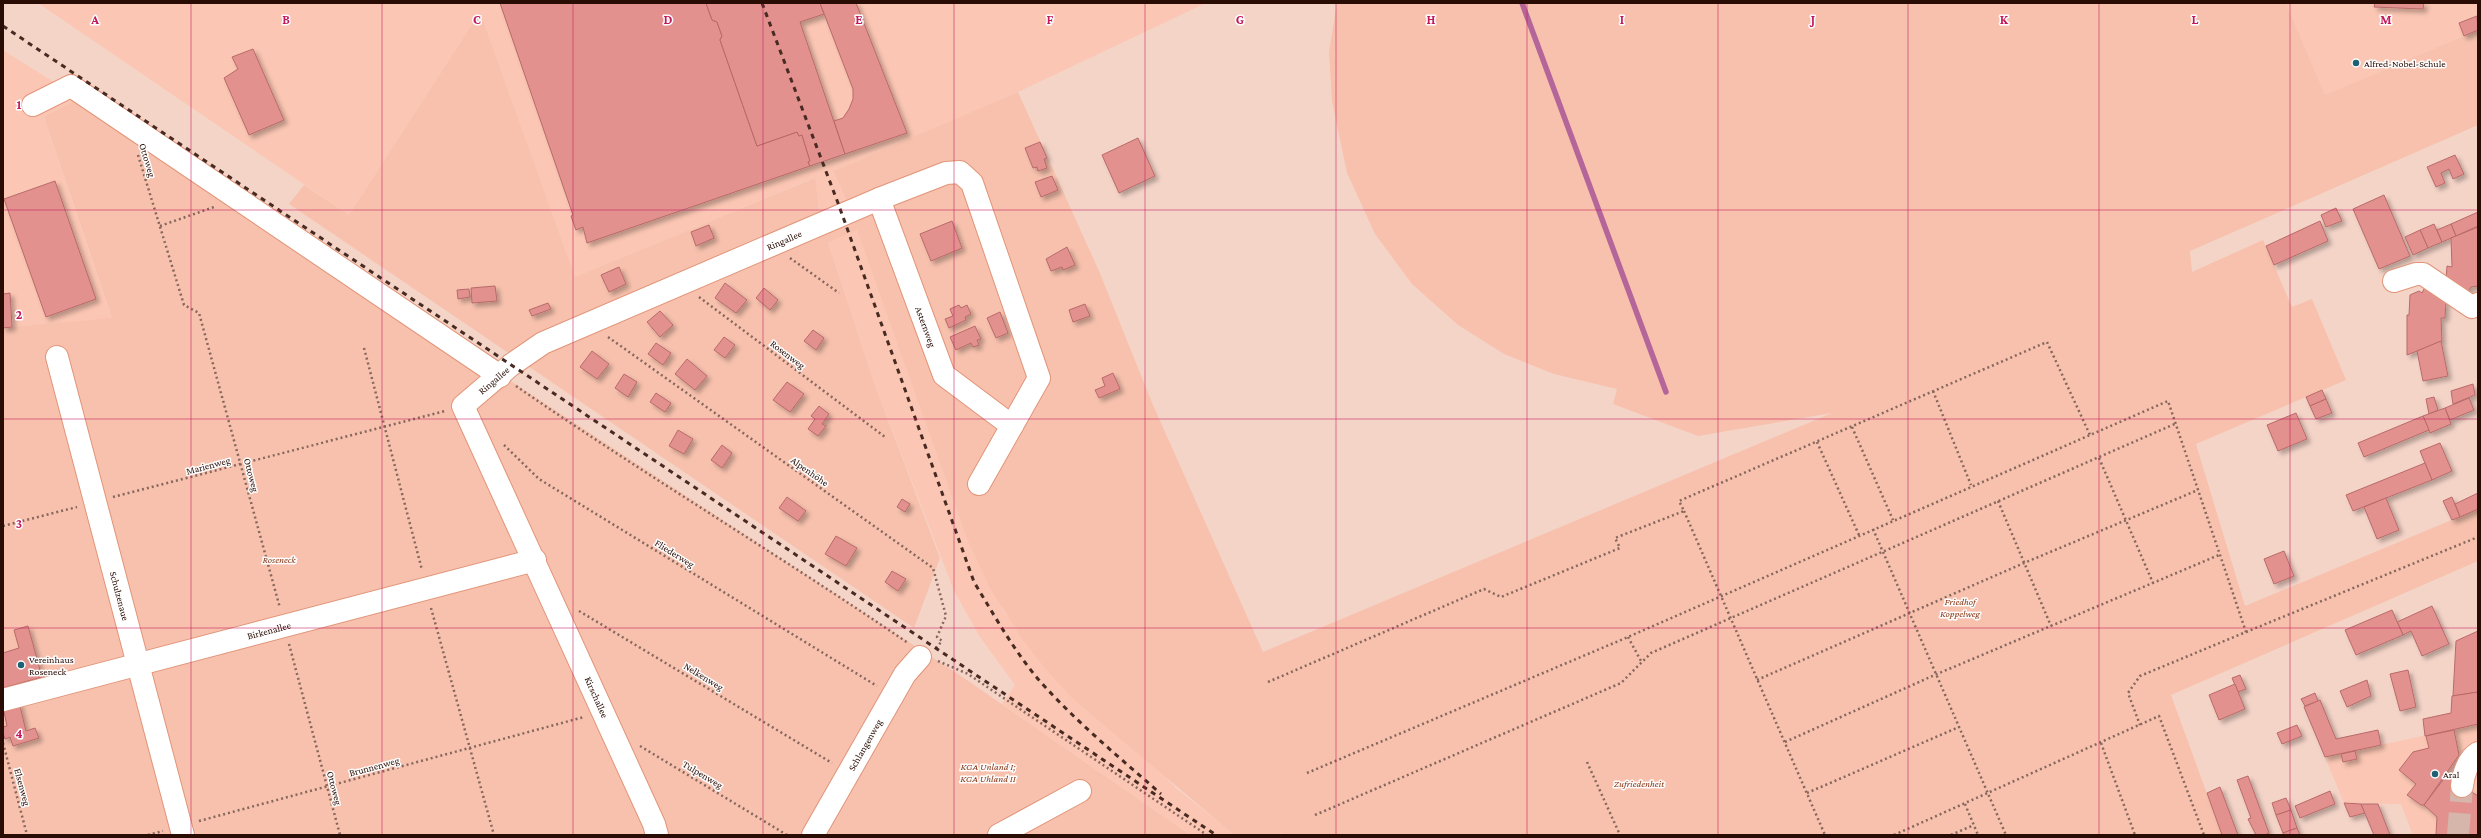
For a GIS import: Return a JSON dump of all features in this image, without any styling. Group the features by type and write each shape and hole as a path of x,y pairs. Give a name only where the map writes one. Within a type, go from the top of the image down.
{"street":[{"path":"33,105 71,86 500,376"},
{"name":"Ringallee","path":"463,406 500,376 511,365 543,343 681,283 774,246 879,199 946,173 960,172 972,183 1039,378 979,484"},
{"name":"Asternweg","path":"879,199 944,374 1012,426"},
{"path":"2394,281 2416,274 2423,274 2472,306 2478,304"},
{"name":"Schulzenaue","path":"57,357 182,831"},
{"path":"463,406 535,560"},
{"name":"Birkenallee","path":"3,700 535,560"},
{"name":"Kirschallee","path":"535,560 654,824 657,835"},
{"name":"Schlangenweg","path":"813,835 850,773 905,674 925,657"},
{"path":"2462,786 2463,778 2472,756 2478,754"},
{"path":"999,835 1080,791"}],"path":[{"name":"Ottoweg","path":"135,130 133,139 184,305 199,313 340,835"},
{"path":"160,226 226,203 235,197"},
{"path":"774,246 839,293"},
{"name":"Rosenweg","path":"681,283 885,437"},
{"name":"Alpenhöhe","path":"588,323 933,568 946,616 937,637 942,641 925,657"},
{"path":"1825,835 1679,501 2047,342 2090,435"},
{"path":"500,376 728,526 806,573 925,657 968,674 1207,835"},
{"path":"1933,391 1972,486"},
{"path":"1307,773 1628,636 2168,401 2177,423 2219,555 2246,632"},
{"name":"Marienweg","path":"3,526 463,406"},
{"path":"1315,815 1621,683 1651,653 1883,550 2177,423"},
{"path":"1852,427 1893,520"},
{"path":"1817,442 1859,535"},
{"name":"Fliederweg","path":"501,443 539,479 893,696"},
{"path":"2099,458 2153,583"},
{"path":"1757,680 2024,563 2198,490"},
{"path":"1998,501 2051,626"},
{"path":"1268,682 1484,589 1501,597 1620,548 1616,538 1684,511"},
{"path":"1873,529 2006,835"},
{"path":"2140,725 2128,693 2140,676 2478,537"},
{"path":"1785,742 1937,674 2219,555"},
{"name":"Nelkenweg","path":"577,609 850,773"},
{"path":"1628,636 1642,661"},
{"name":"Brunnenweg","path":"148,835 182,831 326,787 604,712"},
{"path":"1894,835 1989,794 2159,716 2204,835"},
{"path":"1807,793 1959,726"},
{"name":"Elsenweg","path":"3,743 27,835"},
{"path":"2100,743 2135,835"},
{"name":"Tulpenweg","path":"638,744 787,835"},
{"path":"1587,762 1620,835"},
{"path":"1965,804 1978,835"},
{"path":"1951,835 1974,825"}],"shaded area":[{"path":"38,3 1206,3 1018,92 835,171 846,199 819,211 814,178 575,277 480,12 349,215"},
{"name":"Alfred-Nobel-Schule","path":"2286,3 2478,3 2478,30 2325,95"},
{"path":"3,50 79,98 44,118 112,319 3,328"},
{"path":"857,229 967,539 1005,613 1177,789 1235,835 1190,835 1002,704 1015,685 980,637 954,591 874,383 828,241"},
{"path":"2478,724 2478,835 2413,835 2401,804 2344,803 2325,757"}],"green space":[{"path":"1337,3 2286,3 2325,95 2478,30 2478,125 2190,251 2192,272 2263,240 2292,307 2312,299 2346,380 2196,444 2245,606 2478,509 2478,561 2171,695 2222,835 1285,835 1281,833 1279,835 1235,835 1072,698 1044,667 1023,640 990,588 967,539 857,230 828,242 874,383 940,558 914,628 289,204 304,185 349,215 480,12 575,277 815,178 819,211 846,199 834,171 1018,92 1099,271 1153,405 1263,652 1832,413 1698,436 1613,404 1617,389 1554,374 1504,354 1458,325 1412,284 1375,234 1347,173 1332,101 1329,52"},
{"name":"Roseneck","path":"79,98 967,680 1190,835 3,835 3,328 112,318 44,117"}],"building":[{"path":"500,3 706,3 712,20 717,22 722,36 720,40 757,146 797,132 799,136 802,135 810,161 808,162 810,166 587,243 583,227 576,230 571,216 573,215"},
{"path":"706,3 820,3 824,14 800,22 845,154 810,166 808,162 810,161 802,135 799,136 797,132 757,146 720,40 722,36 717,22 712,20"},
{"path":"820,3 856,3 907,133 845,154 834,121 843,118 849,109 853,99 853,89"},
{"path":"2375,3 2424,3 2423,9 2374,7"},
{"path":"2477,16 2478,30 2464,36 2459,23"},
{"path":"253,49 284,120 249,135 224,78 238,69 232,57"},
{"path":"1138,138 1155,176 1119,193 1102,155"},
{"path":"1040,142 1047,158 1044,159 1047,168 1038,171 1037,167 1033,168 1025,148"},
{"path":"2455,155 2464,174 2453,179 2449,169 2441,173 2445,183 2436,187 2427,167"},
{"path":"1052,176 1058,190 1041,197 1035,182"},
{"path":"55,181 96,299 46,317 4,199"},
{"path":"2384,195 2410,256 2379,269 2353,209"},
{"path":"2336,208 2342,221 2326,227 2321,215"},
{"path":"2478,212 2478,226 2456,236 2451,224"},
{"path":"952,221 962,248 931,261 920,234"},
{"path":"2320,221 2328,241 2274,265 2266,246"},
{"path":"2434,224 2442,242 2428,248 2420,230"},
{"path":"2451,224 2456,236 2442,242 2437,230"},
{"path":"709,225 714,238 696,246 691,232"},
{"path":"2478,227 2478,286 2471,287 2468,292 2446,279 2447,266 2452,267 2451,238"},
{"path":"2420,230 2428,248 2413,255 2405,237"},
{"path":"1067,247 1075,265 1063,270 1062,267 1051,271 1046,259"},
{"path":"619,267 626,284 609,292 601,275"},
{"path":"725,283 747,300 736,313 715,298"},
{"path":"495,286 497,301 472,303 471,288"},
{"path":"2425,287 2446,301 2445,318 2441,318 2442,341 2407,355 2407,315 2409,315 2410,295 2419,291 2422,293"},
{"path":"764,288 778,300 770,310 756,298"},
{"path":"469,289 470,297 458,299 457,290"},
{"path":"10,293 12,327 3,328 3,294"},
{"path":"548,303 551,309 532,316 529,310"},
{"path":"1085,304 1090,316 1073,322 1069,310"},
{"path":"959,305 961,308 967,305 971,314 965,317 966,320 949,328 945,319 953,316 950,309"},
{"path":"660,311 673,325 660,337 647,322"},
{"path":"1000,312 1008,333 996,338 987,318"},
{"path":"975,326 981,339 977,340 979,345 973,347 971,343 956,350 950,337"},
{"path":"813,330 824,338 816,350 804,341"},
{"path":"724,337 735,345 725,358 714,350"},
{"path":"2441,341 2448,376 2423,381 2417,351"},
{"path":"656,343 671,353 663,365 648,354"},
{"path":"592,351 609,364 597,379 580,367"},
{"path":"687,359 707,376 695,390 675,374"},
{"path":"1113,373 1120,389 1099,398 1095,390 1105,386 1102,378"},
{"path":"624,374 637,382 628,397 615,388"},
{"path":"787,382 804,394 790,412 773,400"},
{"path":"2473,384 2475,395 2453,404 2451,391"},
{"path":"2322,390 2326,399 2310,406 2306,397"},
{"path":"656,393 671,403 665,412 650,402"},
{"path":"2434,397 2438,410 2429,414 2426,399"},
{"path":"2469,398 2474,410 2450,420 2445,408"},
{"path":"2326,399 2332,413 2316,419 2310,406"},
{"path":"819,406 829,414 822,424 826,426 818,436 808,429 815,419 811,416"},
{"path":"2445,408 2451,424 2430,433 2423,416"},
{"path":"2296,413 2307,439 2278,451 2267,425"},
{"path":"2423,416 2429,430 2364,457 2358,443"},
{"path":"678,430 693,439 684,454 669,446"},
{"path":"2440,443 2452,471 2432,480 2420,451"},
{"path":"722,445 732,453 722,468 711,460"},
{"path":"2425,463 2432,480 2353,511 2346,495"},
{"path":"2478,493 2478,509 2460,517 2455,504"},
{"path":"787,497 806,511 798,521 779,508"},
{"path":"2452,497 2460,517 2452,520 2443,501"},
{"path":"2386,498 2399,530 2377,539 2364,507"},
{"path":"902,499 910,504 905,512 897,507"},
{"path":"836,536 857,548 846,566 825,554"},
{"path":"2284,551 2294,576 2274,584 2264,559"},
{"path":"892,571 906,579 898,591 885,582"},
{"path":"2432,606 2449,644 2422,656 2411,631 2403,635 2397,622"},
{"path":"2392,610 2403,635 2356,655 2345,630"},
{"name":"Vereinhaus Roseneck","path":"28,626 42,677 3,688 3,653 19,648 14,630"},
{"path":"2478,631 2478,692 2453,696 2456,641"},
{"path":"2408,670 2416,707 2400,711 2390,674"},
{"path":"2240,675 2246,689 2238,692 2232,678"},
{"path":"2367,680 2371,696 2347,707 2340,691"},
{"path":"2235,684 2245,709 2219,720 2209,695"},
{"path":"2478,692 2478,724 2425,736 2423,719 2451,713 2452,696"},
{"path":"2315,693 2318,701 2305,706 2301,699"},
{"path":"2320,700 2336,739 2378,730 2381,745 2325,757 2304,707"},
{"path":"19,702 26,731 35,728 39,738 13,746 10,737 5,739 3,733 3,727 7,726 3,707"},
{"path":"2297,725 2302,736 2282,744 2277,733"},
{"path":"2454,730 2459,755 2424,805 2421,805 2407,795 2416,784 2399,770 2413,752 2429,748 2426,736"},
{"path":"2355,751 2357,759 2343,762 2341,754"},
{"path":"2248,776 2269,833 2264,835 2256,835 2248,819 2251,818 2237,780"},
{"path":"2446,776 2478,796 2478,835 2436,835 2437,817 2424,805"},
{"path":"2220,787 2238,835 2222,835 2207,793"},
{"path":"2330,791 2335,804 2300,818 2295,806"},
{"path":"2286,798 2291,810 2276,815 2272,803"},
{"path":"2344,803 2361,804 2365,813 2350,817"},
{"path":"2361,804 2378,804 2390,835 2374,835"},
{"path":"2291,810 2297,828 2283,833 2276,815"},
{"path":"2297,828 2300,835 2283,835 2283,833"}],"waterway":[{"path":"1522,3 1666,392"}],"tunnel":[{"path":"2458,835 2462,786"}],"railway":[{"path":"762,3 838,203 974,582 1012,644 1038,679 1082,724 1161,794"},
{"path":"3,26 1216,835"}],"place":[{"name":"Alfred-Nobel-Schule","path":"2356,63"},
{"name":"Vereinhaus Roseneck","path":"21,665"},
{"name":"Aral","path":"2435,774"}],"park label":[{"name":"Friedhof Koppelweg","path":"1960,606"},
{"name":"KGA Unland I; KGA Uhland II","path":"988,772"},
{"name":"Zufriedenheit","path":"1639,783"}]}
